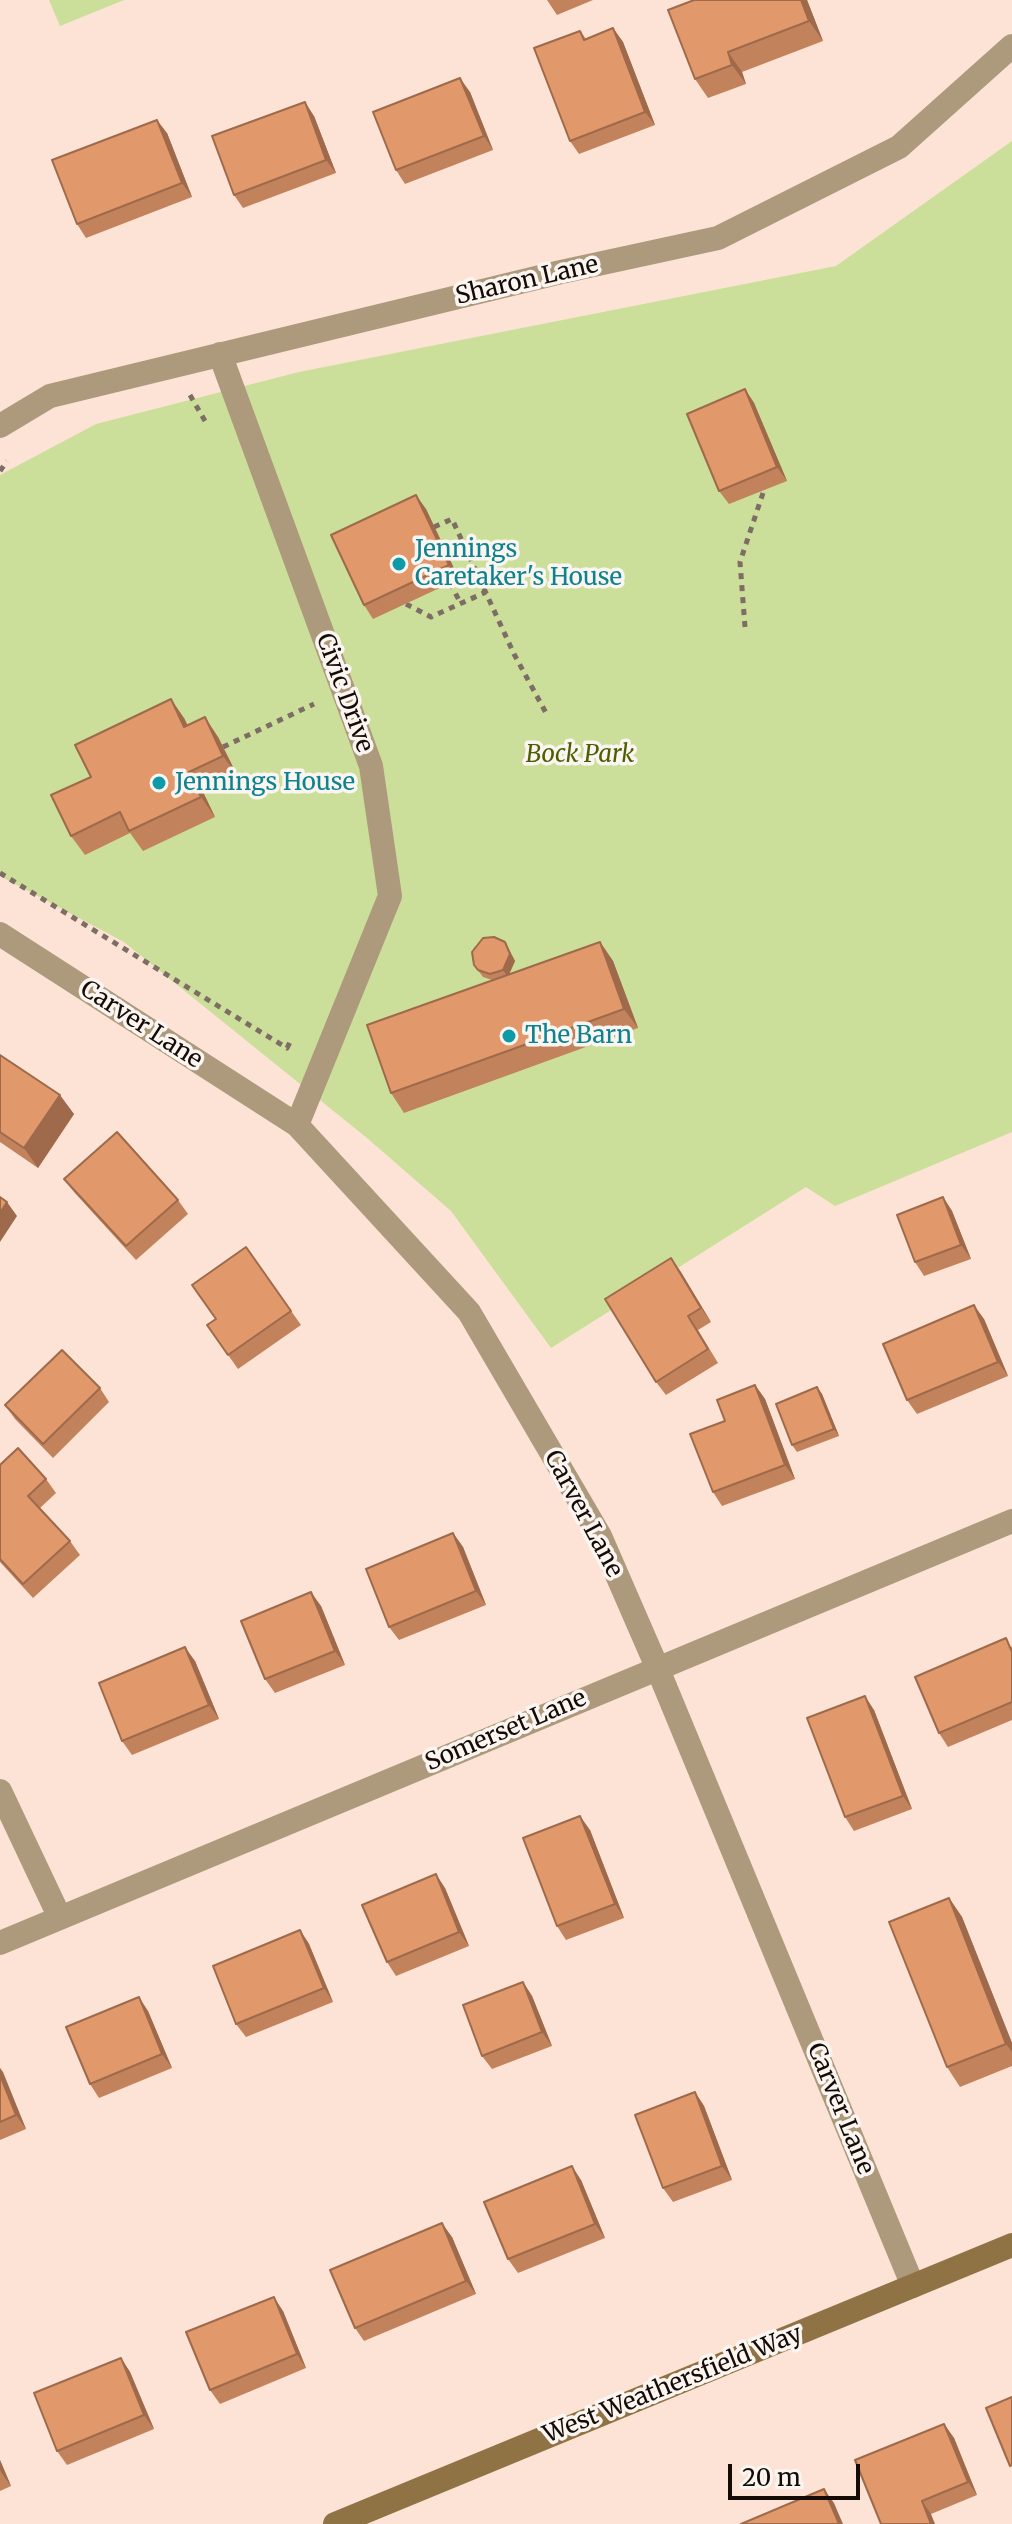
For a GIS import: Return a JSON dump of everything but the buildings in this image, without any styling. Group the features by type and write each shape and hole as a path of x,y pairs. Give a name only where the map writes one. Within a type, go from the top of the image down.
{"street":[{"name":"Sharon Lane","path":"0,426 50,396 718,238 899,147 1012,46"},
{"name":"Civic Drive","path":"220,354 371,766 390,896 297,1125"},
{"name":"Carver Lane","path":"0,934 297,1125 469,1312 600,1536 913,2286"},
{"name":"Somerset Lane","path":"0,1943 1012,1521"},
{"path":"0,1791 60,1918"},
{"name":"West Weathersfield Way","path":"335,2524 1012,2245"}],"path":[{"path":"745,627 740,562 764,490"},
{"path":"434,527 452,519 514,654 546,713"},
{"path":"450,583 461,604"},
{"path":"406,604 431,617 486,592"},
{"path":"223,747 319,701"},
{"path":"0,873 287,1048 294,1034"}],"green space":[{"path":"49,0 124,0 60,26"},
{"name":"Bock Park","path":"1012,141 1012,1132 835,1206 806,1187 551,1348 451,1211 367,1138 124,942 0,876 0,475 96,424 299,372 836,266"}],"place":[{"name":"Jennings Caretaker's House","path":"399,564"},
{"name":"Jennings House","path":"159,783"},
{"name":"The Barn","path":"509,1036"}]}
